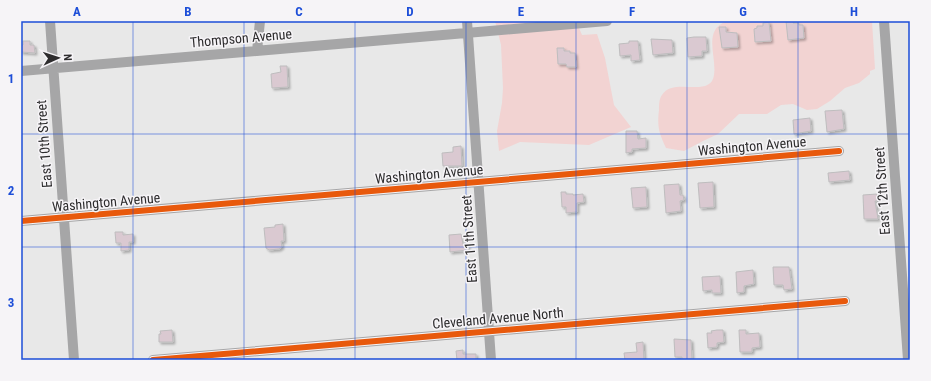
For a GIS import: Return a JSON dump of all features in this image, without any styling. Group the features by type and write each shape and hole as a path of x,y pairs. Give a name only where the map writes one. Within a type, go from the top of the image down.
{"street":[{"name":"East 10th Street","path":"50,21 74,360"},
{"path":"257,51 260,21"},
{"name":"East 11th Street","path":"467,21 491,360"},
{"name":"Thompson Avenue","path":"21,71 607,21"},
{"name":"East 12th Street","path":"884,21 908,360"},
{"name":"Washington Avenue","path":"21,221 839,151"},
{"name":"Cleveland Avenue North","path":"153,360 845,301"}],"shaded area":[{"path":"495,21 576,21 582,35 597,34 605,58 614,105 631,127 589,145 520,142 499,151 497,131 503,88 501,45"},
{"path":"727,21 872,21 875,69 870,71 870,74 859,83 845,88 830,101 817,109 807,110 793,104 781,105 767,114 739,114 718,134 684,151 666,148 658,126 659,104 661,97 667,90 674,87 699,87 706,86 711,82 714,75 713,37 719,25"}],"building":[{"path":"786,21 793,21 793,23 803,25 804,38 788,40"},
{"path":"769,22 771,41 755,42 754,29 757,28 757,26 763,26 763,23"},
{"path":"719,27 726,27 726,32 737,33 738,47 722,48"},
{"path":"706,37 707,51 702,51 702,56 688,57 687,38"},
{"path":"651,39 672,40 673,53 653,55"},
{"path":"23,41 30,41 30,45 34,45 35,53 21,52 21,45 23,45"},
{"path":"629,41 638,41 640,60 631,61 631,55 620,56 619,44 629,43"},
{"path":"557,48 564,48 564,51 575,53 576,67 567,67 566,64 558,64"},
{"path":"280,66 287,66 288,87 272,88 271,74 281,72"},
{"path":"842,110 844,129 827,132 825,111"},
{"path":"810,118 811,131 794,134 793,120"},
{"path":"626,131 637,131 638,139 646,138 646,148 632,149 632,152 626,153"},
{"path":"461,146 462,166 443,166 442,153 453,152 453,147"},
{"path":"849,171 850,180 829,182 828,173"},
{"path":"713,182 714,207 700,208 698,183"},
{"path":"679,184 680,195 683,195 684,200 680,201 681,211 666,213 664,185"},
{"path":"646,187 647,207 633,208 631,188"},
{"path":"561,192 566,192 566,194 573,195 583,194 584,202 577,203 577,212 566,213 566,207 562,207"},
{"path":"877,194 877,201 875,201 878,219 864,219 863,195"},
{"path":"283,224 284,241 281,241 282,247 279,249 269,250 266,248 264,228 275,227 275,225"},
{"path":"115,232 123,232 123,235 133,234 133,242 129,242 129,250 121,251 121,243 116,243"},
{"path":"461,234 463,244 468,244 468,250 450,252 449,235"},
{"path":"773,267 789,267 792,289 784,290 783,285 774,285"},
{"path":"753,270 754,284 744,286 744,292 737,293 736,272"},
{"path":"720,276 721,293 712,293 712,290 703,291 702,277"},
{"path":"172,330 173,342 159,342 159,334 161,334 160,331"},
{"path":"723,330 724,342 717,343 717,347 708,348 707,333 712,333 711,331"},
{"path":"739,330 746,330 746,334 759,333 760,347 752,348 752,352 740,352"},
{"path":"674,339 691,340 692,359 682,360 682,357 675,357"},
{"path":"643,342 644,360 625,360 624,353 637,352 636,343"},
{"path":"463,350 463,354 476,354 476,360 457,360 456,351"}],"cycle path":[{"path":"21,221 839,151"},
{"path":"153,360 845,301"}]}
